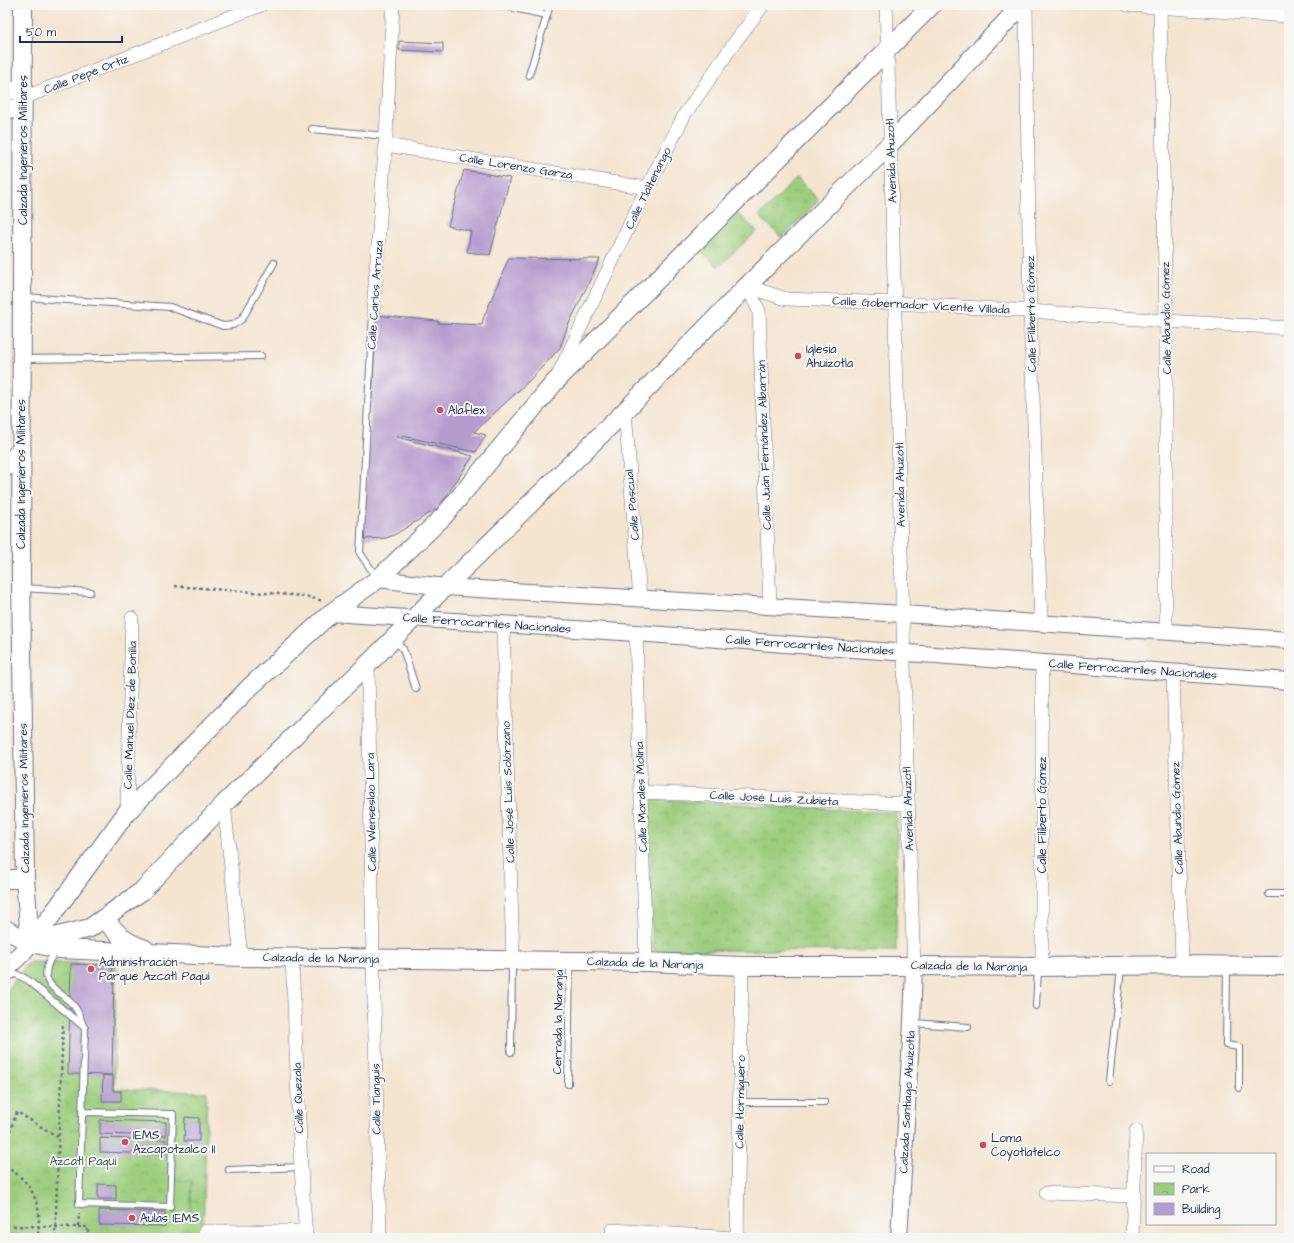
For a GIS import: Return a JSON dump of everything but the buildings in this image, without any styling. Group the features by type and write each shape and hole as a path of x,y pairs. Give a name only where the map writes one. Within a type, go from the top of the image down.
{"main road":[{"name":"Calzada Ingenieros Militares","path":"23,5 18,102 22,297 21,588 25,879 31,943"},
{"path":"5,969 31,943 46,924 127,812 251,686 336,609 378,579 443,517 554,383 932,5"},
{"path":"31,943 97,923 142,891 224,804 624,411 891,143 1022,5"},
{"path":"5,90 18,102"},
{"path":"5,468 21,449"},
{"path":"5,879 25,879"},
{"path":"97,923 89,938 98,951"},
{"path":"97,923 132,944 154,952"},
{"name":"Calzada de la Naranja","path":"5,929 31,943 59,949 241,957 646,962 742,966 1289,966"}],"street":[{"name":"Calle Pepe Ortiz","path":"18,102 261,5"},
{"name":"Calle Carlos Arruza","path":"373,312 386,140 393,5"},
{"name":"Calle Tlaltenango","path":"554,383 647,188 685,114 735,42 763,5"},
{"name":"Avenida Ahuzotl","path":"886,5 891,143 907,804 914,966"},
{"name":"Calle Filiberto Gómez","path":"1026,5 1030,311 1041,624"},
{"path":"1127,5 1160,6 1289,16"},
{"name":"Calle Abundio Gómez","path":"1160,6 1166,321 1166,631"},
{"name":"Calle Lorenzo Garza","path":"386,140 647,188"},
{"name":"Calle Gobernador Vicente Villada","path":"747,286 786,299 895,303 1289,328"},
{"name":"Calle Juán Fernández Albarrán","path":"747,286 760,311 770,607"},
{"name":"Calle Pascual","path":"624,411 640,599"},
{"path":"378,579 445,587 903,614 1289,640"},
{"name":"Calle Ferrocarriles Nacionales","path":"336,609 414,619 636,633 1289,681"},
{"name":"Calle Manuel Diez de Bonilla","path":"127,812 132,618"},
{"name":"Calle José Luis Solórzano","path":"503,624 512,960"},
{"name":"Calle Morales Molina","path":"636,633 646,962"},
{"name":"Calle Filiberto Gómez","path":"1040,967 1042,663"},
{"name":"Calle Wenseslao Lara","path":"368,664 373,959"},
{"name":"Calle Abundio Gómez","path":"1173,672 1182,965"},
{"name":"Calle José Luis Zubieta","path":"641,792 907,804"},
{"path":"224,804 241,957"},
{"name":"Calle Quezala","path":"292,957 300,1167 306,1234"},
{"name":"Calle Tianguis","path":"373,959 380,1238"},
{"name":"Calle Hormiguero","path":"737,1238 742,966"},
{"name":"Calzada Santiago Ahuizotla","path":"899,1238 914,966"},
{"path":"1132,1238 1136,1130"},
{"path":"1046,1194 1134,1196"},
{"path":"612,1230 733,1238"},
{"path":"205,1232 306,1234"}],"lane":[{"path":"498,5 548,15"},
{"path":"529,75 550,5"},
{"path":"312,129 386,140"},
{"path":"22,297 170,307 222,326 233,325 242,319 274,263"},
{"name":"Calle Carlos Arruza","path":"373,312 360,552 378,579"},
{"path":"21,359 261,356"},
{"path":"21,588 90,592"},
{"path":"393,639 403,649 416,689"},
{"path":"1269,894 1289,894"},
{"path":"59,949 51,956 47,966 46,974 49,984 74,1006 85,1028 79,1204 170,1207 173,1114 83,1112"},
{"path":"511,1052 512,960"},
{"name":"Cerrada la Naranja","path":"568,1084 570,961"},
{"path":"1228,965 1226,1046 1239,1047 1239,1088"},
{"path":"1109,1081 1121,966"},
{"path":"1036,1006 1040,967"},
{"path":"5,978 16,974 28,980 85,1028"},
{"path":"912,1023 968,1027"},
{"path":"740,1102 824,1102"},
{"path":"229,1170 300,1167"}],"path":[{"path":"175,586 304,596 336,609"},
{"path":"55,1238 64,1009"},
{"path":"5,1143 17,1112 58,1137"},
{"path":"5,1167 13,1170 28,1186 36,1199 39,1215 38,1238"},
{"path":"78,1227 79,1204"},
{"path":"13,1226 88,1227 88,1237"}],"green space":[{"path":"797,178 819,200 782,238 759,216"},
{"path":"737,213 757,231 718,267 698,248"},
{"path":"648,799 897,813 896,951 653,950"},
{"name":"Azcatl Paqui","path":"29,962 116,964 114,1089 207,1092 203,1238 5,1238 5,994"},
{"path":"175,1180 192,1181 190,1217 174,1216"}],"place":[{"name":"Iglesia Ahuizotla","path":"798,356"},
{"name":"Alaflex","path":"440,410"},
{"name":"Administración Parque Azcatl Paqui","path":"91,969"},
{"name":"IEMS Azcapotzalco II","path":"125,1142"},
{"name":"Loma Coyotlatelco","path":"983,1145"},
{"name":"Aulas IEMS","path":"132,1218"}]}
